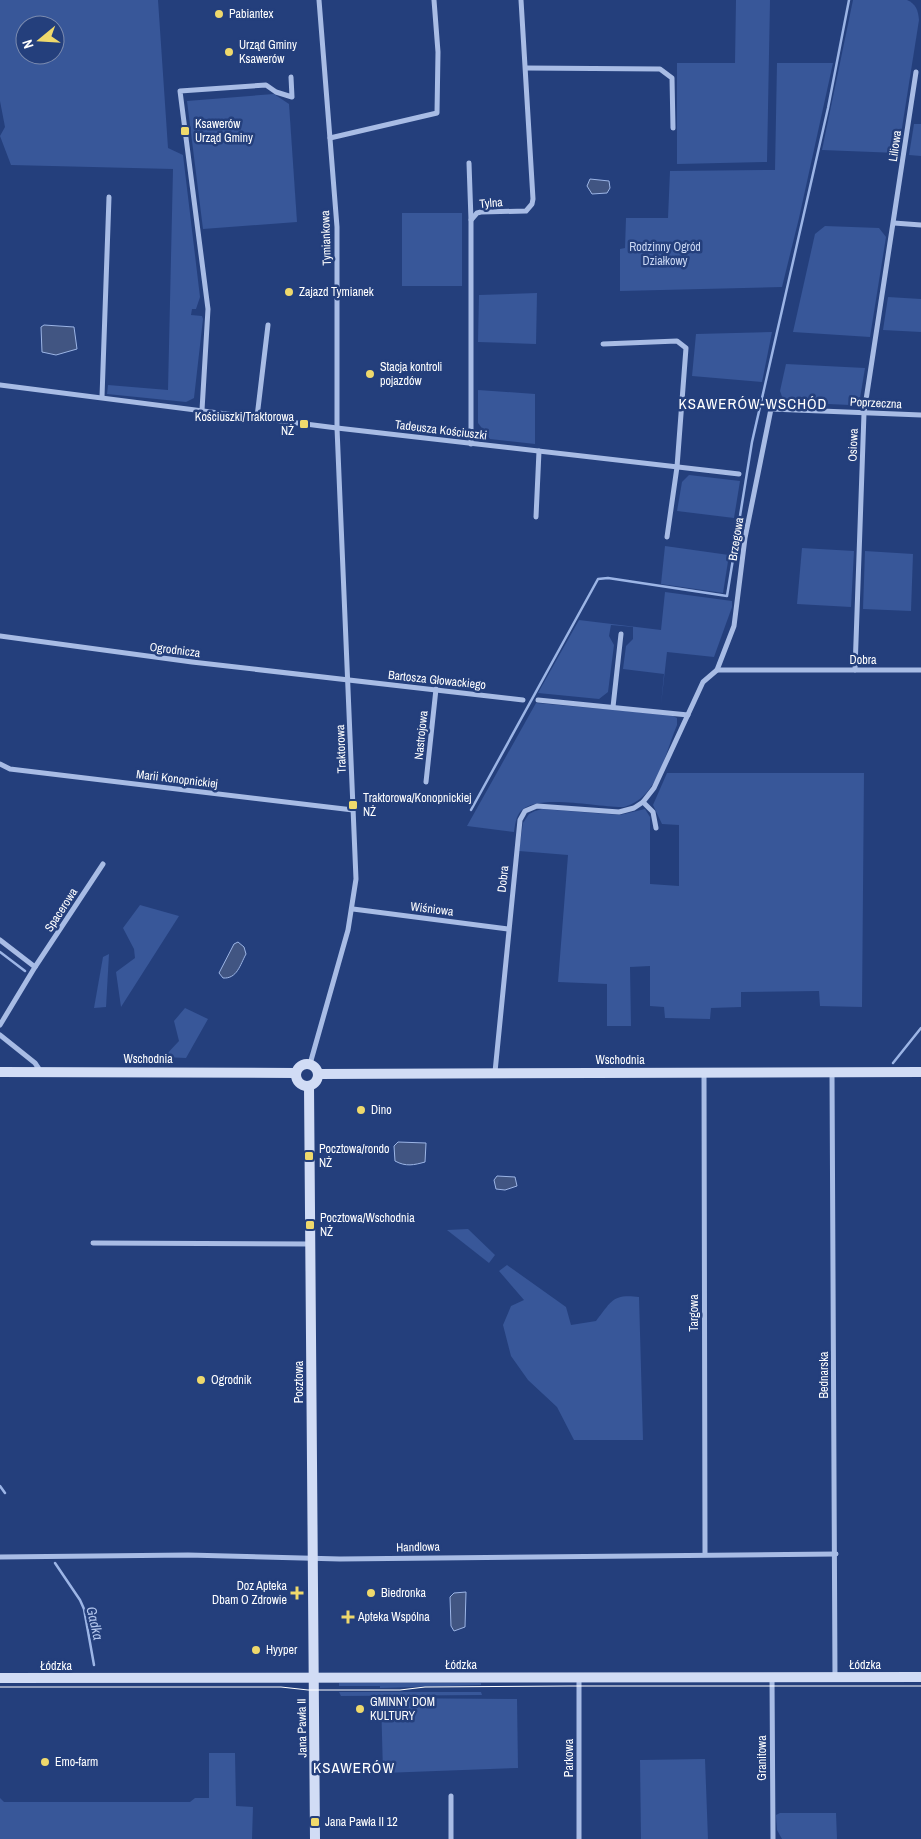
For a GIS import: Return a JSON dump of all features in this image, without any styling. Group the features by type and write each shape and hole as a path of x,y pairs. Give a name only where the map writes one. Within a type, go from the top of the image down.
{"street":[{"name":"Tymiankowa","path":"319,0 330,138 338,279 337,428"},
{"path":"330,138 437,113 438,52 434,0"},
{"name":"Tylna","path":"471,444 471,220 477,213 523,211 532,204 521,0"},
{"path":"526,68 660,69 672,78 673,128"},
{"name":"Liliowa","path":"894,224 916,72"},
{"path":"202,410 208,309 180,91 266,85 276,92 292,97 291,77"},
{"path":"469,163 471,220"},
{"path":"102,398 110,197"},
{"path":"894,224 921,225"},
{"name":"Osiowa","path":"855,670 864,413 894,224"},
{"path":"256,417 268,325"},
{"path":"603,344 677,341 685,346 687,354 678,468 667,538"},
{"name":"Tadeusza Kościuszki","path":"0,385 337,428 739,474"},
{"name":"Poprzeczna","path":"771,409 921,415"},
{"name":"Brzegowa","path":"717,670 734,626 745,538 771,409"},
{"name":"Traktorowa","path":"310,1064 353,909 356,878 337,428"},
{"path":"536,517 539,451"},
{"path":"613,707 621,634"},
{"name":"Ogrodnicza","path":"0,636 349,680"},
{"path":"656,828 653,812 643,802 654,788 703,682 717,670"},
{"name":"Dobra","path":"717,670 921,670"},
{"name":"Bartosza Głowackiego","path":"349,680 523,700"},
{"name":"Nastrojowa","path":"426,782 436,690"},
{"path":"538,700 688,715"},
{"name":"Marii Konopnickiej","path":"0,764 10,769 354,810"},
{"name":"Dobra","path":"495,1072 520,820 525,811 534,807 548,806 619,812 634,808 643,802"},
{"name":"Spacerowa","path":"0,1024 103,864"},
{"name":"Wiśniowa","path":"353,909 508,929"},
{"path":"0,940 35,967"},
{"path":"0,1035 35,1063 41,1072"},
{"path":"310,1064 316,1068 318,1074 316,1082 309,1086 300,1083 296,1073 300,1066 310,1064"},
{"name":"Wschodnia","path":"0,1072 296,1073"},
{"name":"Targowa","path":"704,1072 705,1554"},
{"name":"Bednarska","path":"832,1072 836,1554 835,1677"},
{"name":"Wschodnia","path":"318,1074 921,1072"},
{"name":"Pocztowa","path":"309,1086 314,1677"},
{"path":"93,1243 310,1244"},
{"name":"Handlowa","path":"0,1557 188,1555 312,1558 836,1554"},
{"name":"Jana Pawła II","path":"314,1677 315,1839"},
{"name":"Granitowa","path":"772,1677 773,1839"},
{"name":"Łódzka","path":"0,1678 921,1677"},
{"name":"Parkowa","path":"579,1678 579,1839"},
{"path":"451,1796 451,1839"}],"green space":[{"path":"0,0 158,0 168,148 183,155 200,297 196,309 192,309 191,315 202,316 203,319 194,398 186,402 107,394 108,385 168,390 173,169 11,165 0,136 5,127 0,101"},
{"path":"736,0 770,0 767,162 677,164 677,63 735,63"},
{"path":"853,0 907,0 913,3 917,10 919,20 898,153 822,150"},
{"name":"Rodzinny Ogród Działkowy","path":"777,63 833,63 782,287 620,291 620,249 625,248 626,218 668,218 670,171 775,170"},
{"path":"274,94 289,104 297,222 203,229 187,101"},
{"path":"914,124 921,124 921,156 909,155"},
{"path":"402,213 462,213 462,286 402,286"},
{"path":"825,226 879,228 886,237 870,337 793,332 815,234"},
{"path":"537,293 536,344 478,342 479,295"},
{"path":"888,297 921,299 921,332 883,330"},
{"path":"772,332 762,382 692,376 696,334"},
{"path":"786,364 865,368 860,398 850,405 784,402 780,391"},
{"path":"478,390 535,394 535,444 490,439 478,423"},
{"path":"689,475 740,481 734,518 677,511 682,482"},
{"path":"665,546 729,555 723,593 661,584"},
{"path":"802,548 854,551 851,607 797,604"},
{"path":"865,551 913,554 911,611 863,609"},
{"path":"665,592 732,601 732,607 714,657 667,652 661,705 664,674 623,669 626,646 633,639 633,627 611,625 609,636 614,645 608,692 599,699 538,693 579,620 661,630"},
{"path":"536,703 671,715 677,718 677,725 659,773 653,784 636,802 624,807 555,802 541,803 529,806 519,813 514,832 467,826"},
{"path":"667,773 864,773 862,1007 820,1006 819,991 741,992 741,1007 711,1008 710,1019 665,1018 664,1007 650,1006 650,966 630,967 631,1026 607,1026 607,984 558,982 568,855 519,851 523,823 529,814 542,809 620,815 645,809 650,817 650,884 679,886 679,825 662,824 653,805"},
{"path":"140,905 179,916 121,1007 116,972 135,958 134,949 123,928"},
{"path":"109,954 106,1007 94,1008 103,957"},
{"path":"185,1008 208,1019 186,1058 164,1057 179,1041 174,1021"},
{"path":"468,1229 495,1255 489,1263 447,1230"},
{"path":"507,1265 566,1307 571,1325 596,1321 613,1300 630,1296 639,1297 643,1440 574,1440 557,1407 528,1380 511,1356 503,1325 511,1306 524,1300 499,1271"},
{"path":"339,1683 481,1683 481,1685 380,1688 380,1686 339,1686"},
{"path":"339,1692 481,1692 482,1695 341,1696"},
{"path":"381,1698 517,1699 518,1768 383,1773"},
{"path":"209,1753 235,1753 236,1806 253,1807 252,1839 0,1839 0,1798 4,1802 190,1802 195,1798 209,1798"},
{"path":"705,1759 708,1839 641,1839 640,1760"},
{"path":"780,1813 836,1813 837,1839 782,1839 777,1830 776,1815"}],"shaded area":[{"path":"590,179 609,181 610,188 607,193 592,194 587,186"},
{"path":"44,325 74,327 77,349 56,355 42,352 41,327"},
{"path":"238,942 244,947 246,954 235,974 228,978 223,978 219,973 234,944"},
{"path":"398,1142 426,1143 425,1162 410,1165 395,1161 394,1146"},
{"path":"497,1176 515,1177 517,1186 505,1190 496,1189 494,1180"},
{"path":"466,1592 465,1627 454,1631 451,1626 450,1597 454,1593"}],"waterway":[{"path":"471,810 598,579 608,578 727,596 752,442 828,108 849,0"},
{"path":"0,952 25,971"},
{"path":"893,1063 921,1028"},
{"name":"Gadka","path":"0,1486 5,1493"},
{"name":"Gadka","path":"55,1563 84,1609 94,1665"}],"tram line":[{"path":"0,1687 281,1687 308,1690 400,1690 425,1687 921,1686"}],"place":[{"name":"Pabiantex","path":"219,14"},
{"name":"Urząd Gminy Ksawerów","path":"229,52"},
{"name":"Ksawerów Urząd Gminy","path":"185,131"},
{"name":"Zajazd Tymianek","path":"289,292"},
{"name":"Stacja kontroli pojazdów","path":"370,374"},
{"name":"Kościuszki/Traktorowa NŻ","path":"304,424"},
{"name":"Traktorowa/Konopnickiej NŻ","path":"353,805"},
{"name":"Dino","path":"361,1110"},
{"name":"Pocztowa/rondo NŻ","path":"309,1156"},
{"name":"Pocztowa/Wschodnia NŻ","path":"310,1225"},
{"name":"Ogrodnik","path":"201,1380"},
{"name":"Doz Apteka Dbam O Zdrowie","path":"297,1593"},
{"name":"Biedronka","path":"371,1593"},
{"name":"Apteka Wspólna","path":"348,1617"},
{"name":"Hyyper","path":"256,1650"},
{"name":"GMINNY DOM KULTURY","path":"360,1709"},
{"name":"Emo-farm","path":"45,1762"},
{"name":"Jana Pawła II 12","path":"315,1822"}],"district":[{"name":"KSAWERÓW-WSCHÓD","path":"753,404"},
{"name":"KSAWERÓW","path":"354,1768"}]}
